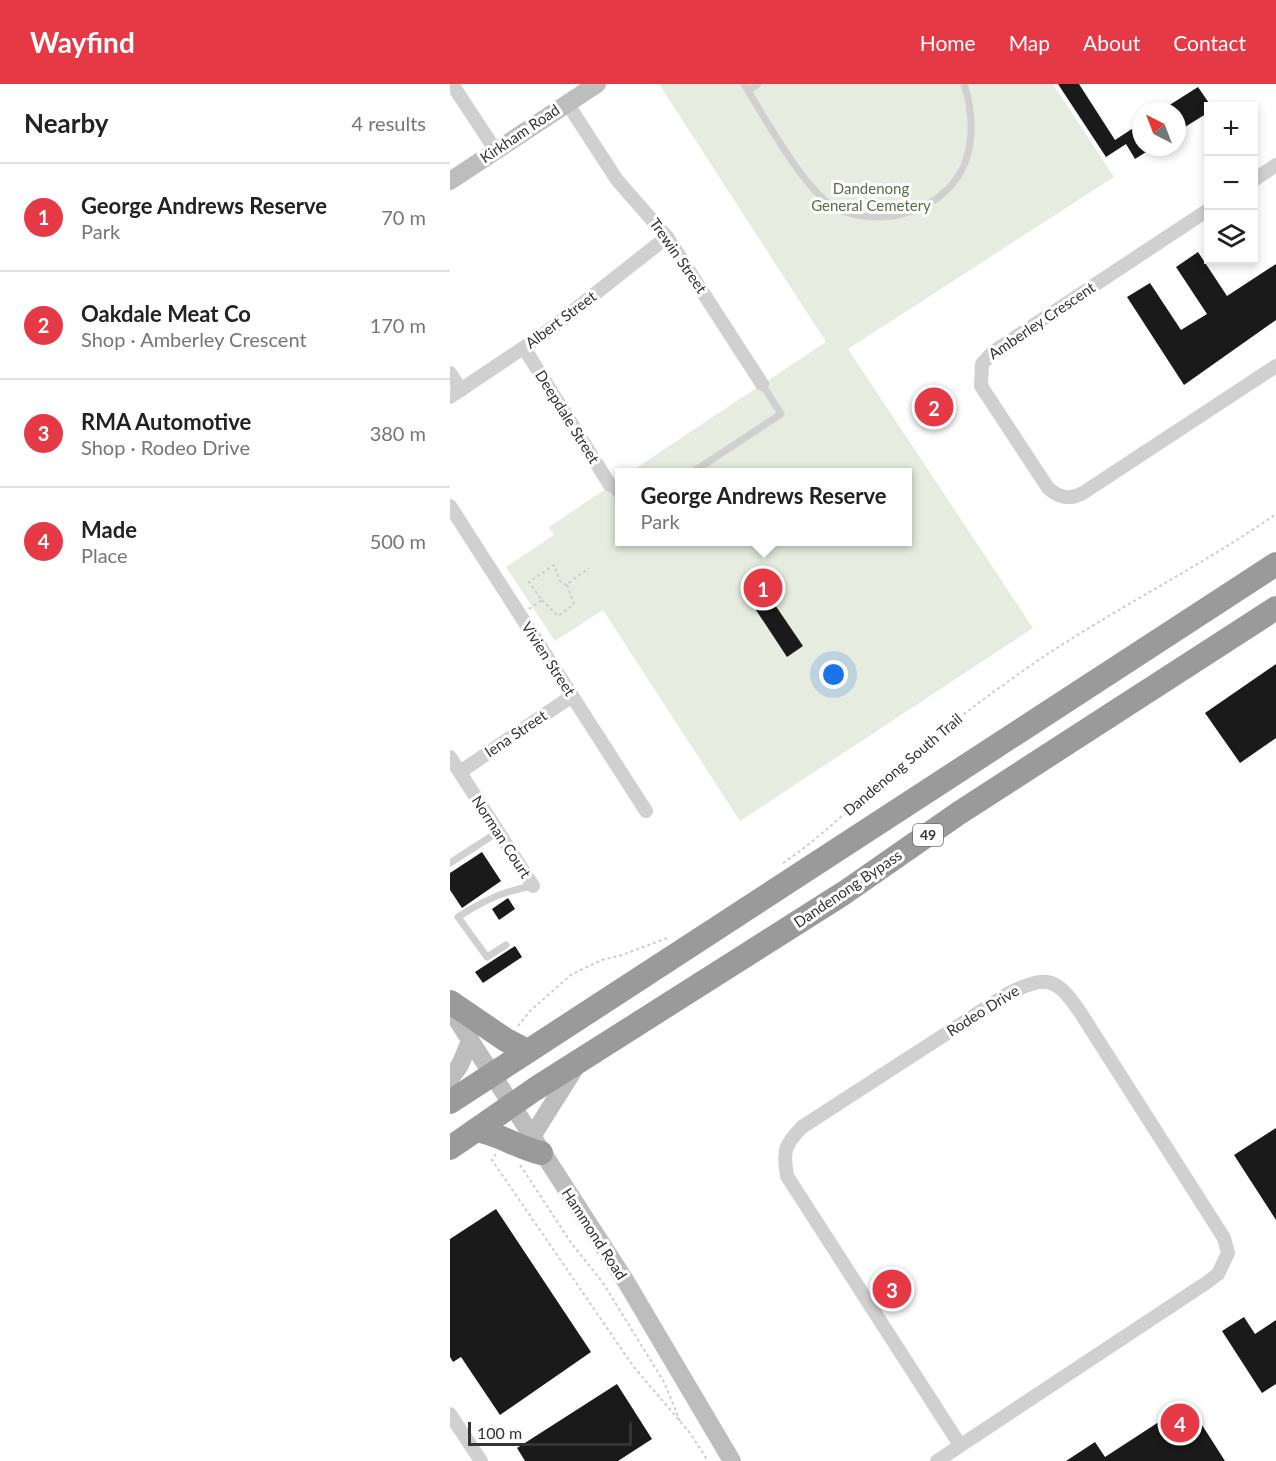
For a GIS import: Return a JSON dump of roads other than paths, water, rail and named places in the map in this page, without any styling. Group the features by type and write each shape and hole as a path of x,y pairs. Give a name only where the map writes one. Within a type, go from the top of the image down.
{"highway":[{"name":"49","path":"450,1102 1276,564"},
{"name":"Dandenong Bypass","path":"450,1148 579,1061 834,899 959,813 1276,608"},
{"path":"450,1002 506,1040 527,1051"},
{"path":"476,1130 492,1132 522,1149 536,1146"}],"main road":[{"name":"Kirkham Road","path":"450,181 594,85"},
{"name":"Hammond Road","path":"450,1009 536,1146 625,1280 732,1461"},
{"path":"450,1079 460,1065 470,1041"},
{"path":"536,1146 579,1061"}],"street":[{"path":"452,84 496,151"},
{"name":"Trewin Street","path":"567,103 617,180 667,237 762,384"},
{"path":"1258,177 1276,165"},
{"name":"Amberley Crescent","path":"1204,213 993,352 982,364 981,386 1048,488 1061,496 1072,498 1276,366"},
{"name":"Albert Street","path":"455,394 524,348 667,237"},
{"name":"Deepdale Street","path":"524,348 610,485"},
{"path":"450,373 455,394"},
{"name":"Vivien Street","path":"450,506 646,812"},
{"name":"Iena Street","path":"460,772 572,696"},
{"name":"Norman Court","path":"450,757 533,886"},
{"name":"Rodeo Drive","path":"937,1460 960,1445 1206,1283 1218,1274 1228,1252 1224,1238 1080,1012 1066,991 1051,983 1035,981 999,999 802,1127 788,1142 783,1154 787,1176 960,1445"},
{"path":"450,1413 481,1461"}],"lane":[{"path":"758,84 746,87 812,189 834,207 860,217 882,218 902,215 926,205 951,184 966,162 973,126 963,84"},
{"path":"699,468 781,414 762,384"},
{"path":"610,485 615,492"},
{"path":"450,863 498,832"},
{"path":"506,945 486,957 458,917 489,897 508,890 533,886"}],"place":[{"name":"Oakdale Meat Co","path":"934,407"},
{"name":"George Andrews Reserve","path":"763,588"},
{"name":"RMA Automotive","path":"892,1289"},
{"name":"Made","path":"1180,1423"}],"park label":[{"name":"Dandenong General Cemetery","path":"871,198"}]}
